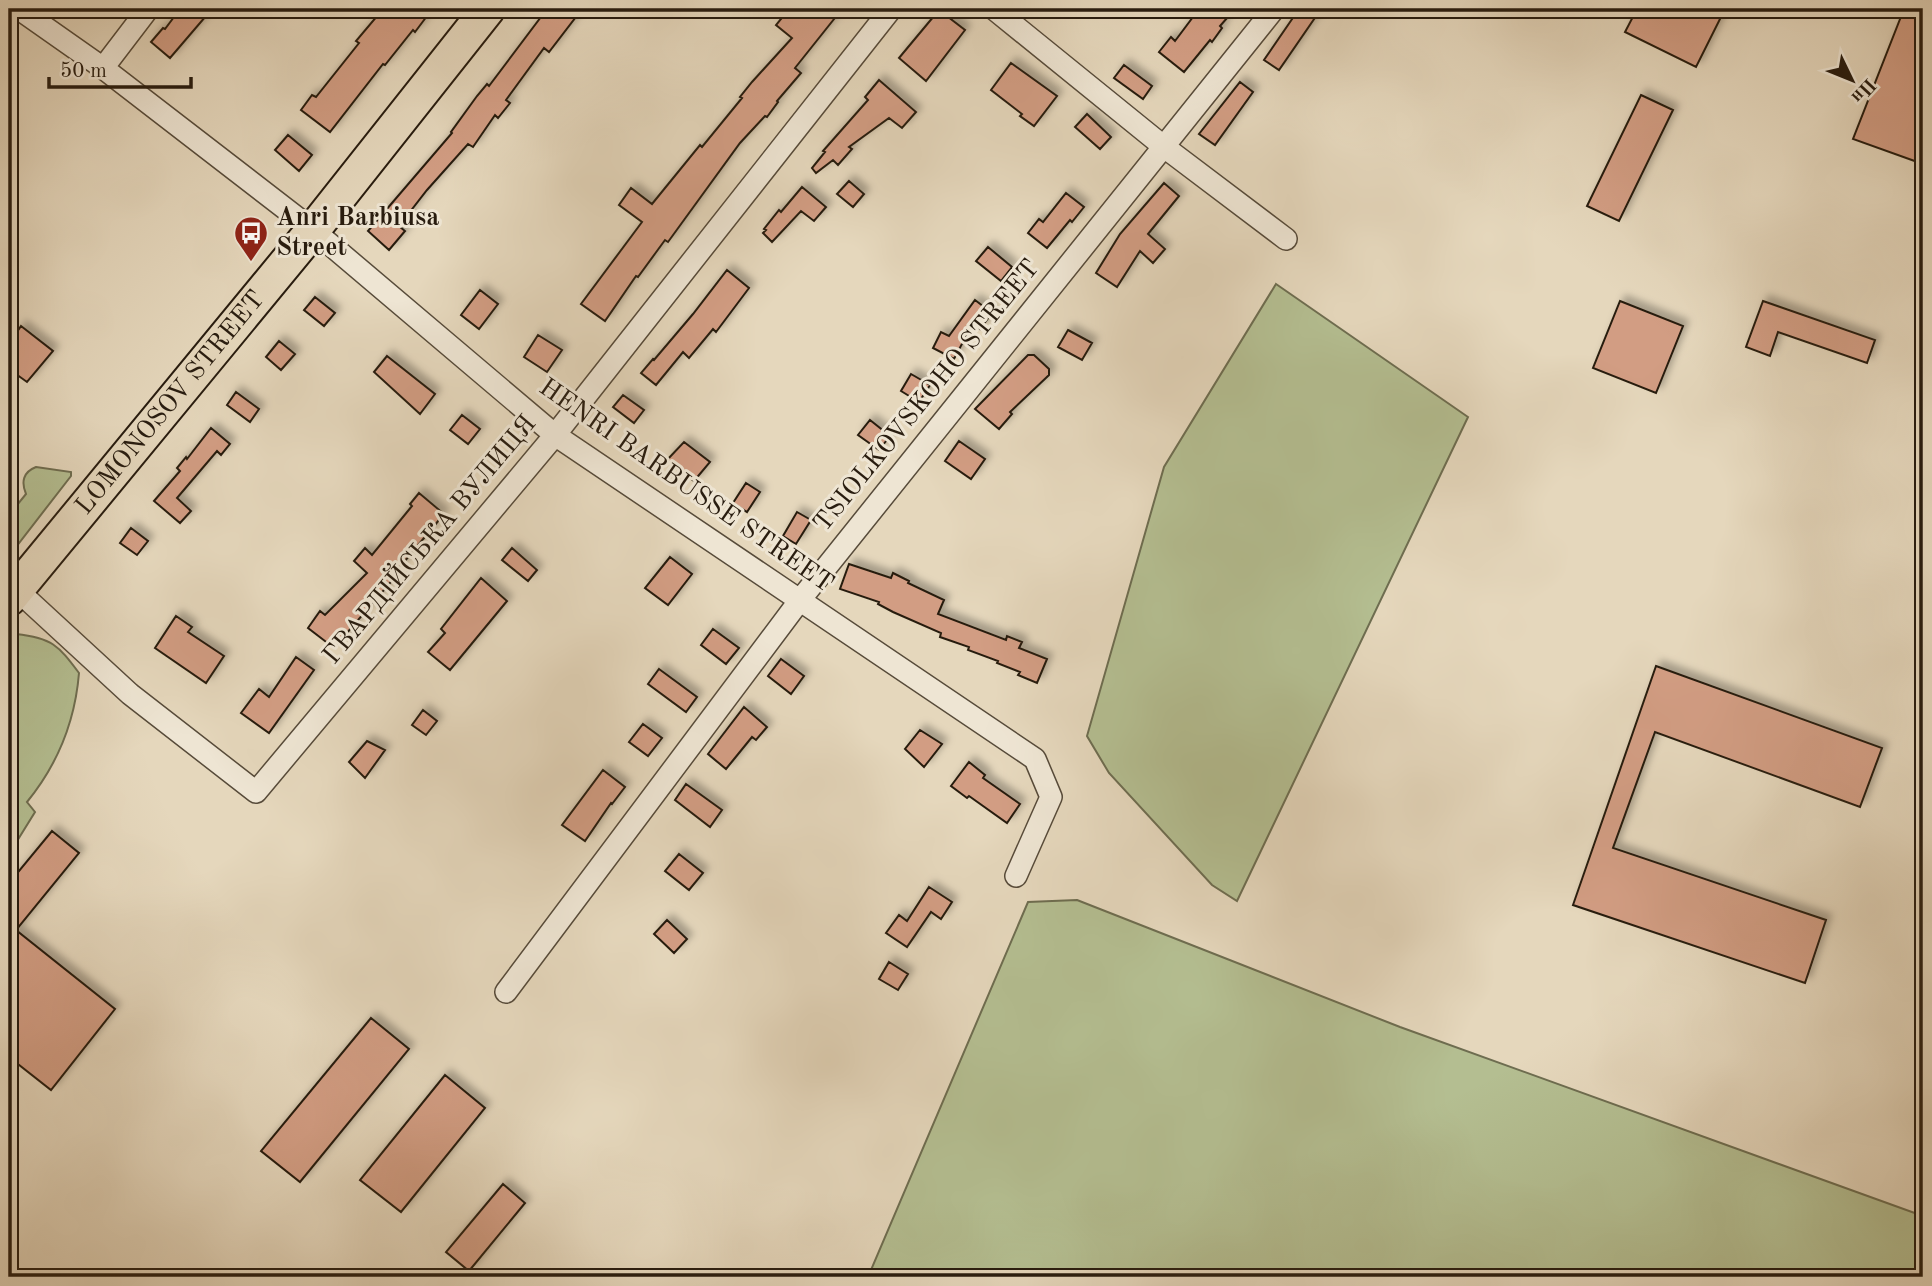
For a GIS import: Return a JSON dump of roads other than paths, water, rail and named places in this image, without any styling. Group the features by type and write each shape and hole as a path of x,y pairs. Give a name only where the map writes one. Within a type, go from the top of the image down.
{"main road":[{"name":"LOMONOSOV STREET","path":"13,594 313,230 488,9"}],"street":[{"name":"HENRI BARBUSSE STREET","path":"19,9 103,68 313,230 555,435 1035,759 1051,797 1016,876"},
{"path":"103,68 148,9"},
{"name":"ГВАРДІЙСЬКА ВУЛИЦЯ","path":"13,594 130,694 256,792 555,435 891,9"},
{"path":"994,9 1163,146 1286,239"},
{"name":"TSIOLKOVSKOHO STREET","path":"506,992 800,600 1273,9"}],"place":[{"name":"Anri Barbiusa Street","path":"251,263"}]}
